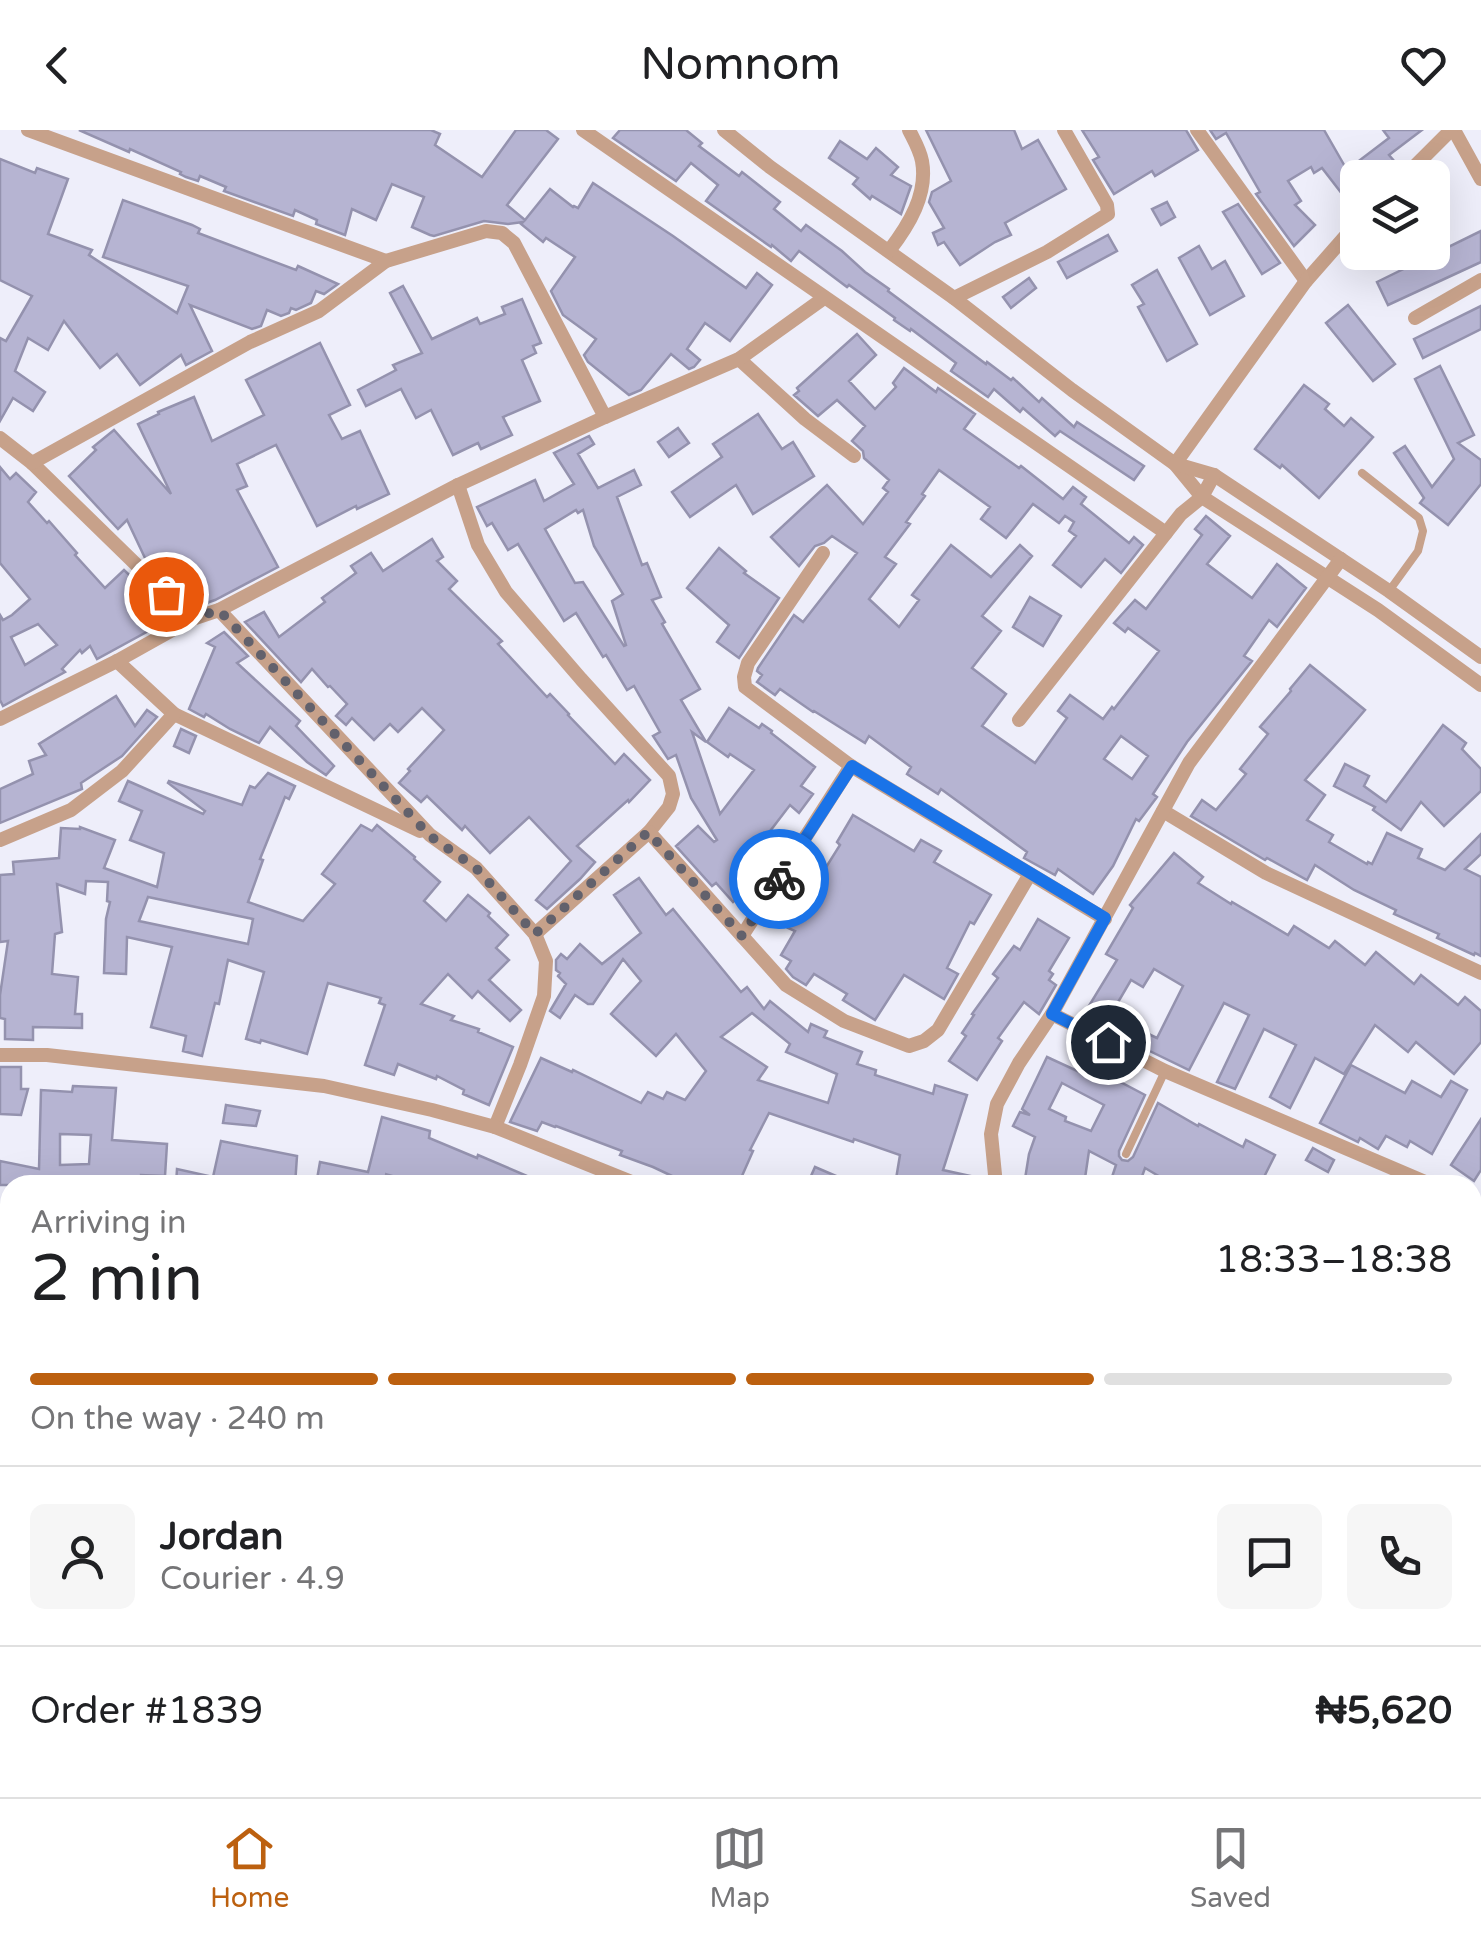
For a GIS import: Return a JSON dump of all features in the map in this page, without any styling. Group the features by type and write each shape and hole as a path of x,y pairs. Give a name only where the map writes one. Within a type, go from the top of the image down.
{"street":[{"path":"28,130 386,261"},
{"path":"583,130 1166,534"},
{"path":"724,130 1175,464 1202,497 1378,610 1481,686"},
{"path":"889,251 907,227 923,186 922,158 909,130"},
{"path":"954,298 1047,252 1108,214 1108,205 1064,130"},
{"path":"1197,130 1306,281"},
{"path":"1421,160 1453,130 1481,179"},
{"path":"32,463 250,342 319,311 386,261 486,231 502,233 514,243 605,417"},
{"path":"1175,464 1306,281 1340,242"},
{"path":"1414,318 1481,280"},
{"path":"0,719 458,485 738,359 824,298"},
{"path":"738,359 854,456"},
{"path":"0,438 32,463 192,619"},
{"path":"1175,464 1214,475 1481,657"},
{"path":"1019,720 1182,514 1202,497 1214,475"},
{"path":"458,485 478,545 506,592 669,776 673,794 669,808 648,832 535,934"},
{"path":"823,552 748,663 745,687 852,766 1105,918"},
{"path":"995,1175 991,1134 997,1104 1019,1064 1052,1014 1190,764 1341,559"},
{"path":"219,610 430,836"},
{"path":"117,662 174,714 430,836 476,868 535,934 546,960 544,996 495,1126"},
{"path":"0,840 72,810 122,771 174,714"},
{"path":"742,936 852,766"},
{"path":"1163,810 1266,873 1481,974"},
{"path":"648,832 786,986 844,1020 910,1046 938,1030 1030,874"},
{"path":"1052,1014 1165,1071 1409,1175"},
{"path":"0,1055 47,1055 324,1086 495,1126 614,1175"}],"lane":[{"path":"1362,472 1419,518 1422,531 1418,551 1389,591"},
{"path":"1126,1154 1165,1071"}],"building":[{"path":"79,130 431,130 440,134 435,145 482,177 516,130 546,130 558,139 507,205 525,220 550,189 578,208 593,183 746,288 757,273 772,285 730,341 705,323 687,349 700,360 694,367 689,369 671,354 641,390 629,395 588,362 584,355 596,339 563,315 551,291 575,257 546,238 543,242 523,222 484,221 430,235 412,227 424,197 392,184 376,220 352,209 345,235 316,224 317,220 295,210 293,216 224,191 226,187 200,176 198,181 186,177 130,149 129,152"},
{"path":"620,130 686,130 702,143 699,146 739,176 742,172 780,202 774,209 801,231 806,225 986,364 1013,378 1039,402 1042,398 1074,427 1077,422 1144,466 1134,480 1060,431 1055,436 994,389 988,397 951,371 956,363 849,285 799,251 791,261 706,201 718,185 691,163 676,181 613,138"},
{"path":"926,130 1014,130 1022,149 1038,140 1066,189 1005,223 1011,235 960,265 944,242 938,245 933,233 944,228 929,202 932,192 951,181"},
{"path":"1082,130 1186,130 1198,150 1155,176 1152,171 1114,194 1093,160 1099,157"},
{"path":"1210,130 1324,130 1341,160 1340,191 1322,168 1314,173 1311,167 1288,181 1301,201 1295,205 1315,225 1294,246 1256,194 1260,192 1226,133 1216,139"},
{"path":"1383,130 1422,130 1389,155 1393,160 1360,160 1389,138"},
{"path":"840,141 867,159 876,148 898,167 891,175 911,186 901,214 872,196 870,199 853,184 858,178 829,158"},
{"path":"0,159 35,173 37,168 68,179 48,234 92,250 89,255 177,313 188,286 103,257 123,200 192,225 200,229 198,233 296,270 298,266 338,284 324,294 316,291 311,303 296,310 291,308 281,316 267,310 261,326 252,329 190,305 212,351 186,365 181,355 140,385 117,354 100,368 64,321 48,350 28,338 15,371 45,392 33,411 13,398 0,421 0,338 6,341 32,296 0,280"},
{"path":"1167,202 1175,217 1161,225 1152,209"},
{"path":"1238,204 1280,263 1262,274 1223,212"},
{"path":"1481,231 1481,262 1388,305 1377,282 1401,270 1450,270 1450,246"},
{"path":"1108,235 1117,251 1067,278 1058,262"},
{"path":"1199,246 1212,269 1225,261 1244,296 1210,315 1179,258"},
{"path":"1157,270 1197,344 1167,361 1138,307 1144,304 1132,285"},
{"path":"1029,278 1036,288 1011,308 1003,297"},
{"path":"403,286 432,339 477,318 480,324 505,314 502,307 522,299 541,343 533,346 536,353 522,360 540,401 503,417 512,435 481,449 478,443 453,455 431,410 416,418 401,389 366,406 358,390 396,370 393,365 422,353 390,293"},
{"path":"1348,305 1395,364 1373,381 1326,323"},
{"path":"1481,306 1481,329 1423,358 1414,339"},
{"path":"857,334 876,355 849,381 875,409 896,387 893,383 904,368 975,414 964,429 1063,499 1073,487 1086,497 1081,504 1129,543 1134,537 1143,545 1121,573 1105,559 1081,587 1053,565 1076,536 1069,531 1074,522 1065,516 1059,523 1033,504 1006,538 981,519 990,507 939,470 906,522 910,524 885,557 896,564 869,599 899,627 919,600 912,595 951,545 991,577 1020,545 1032,556 982,616 1001,631 972,668 1006,694 982,726 1035,763 1067,718 1058,711 1070,695 1103,719 1159,651 1128,628 1125,632 1114,623 1135,600 1146,609 1202,535 1195,529 1206,516 1230,536 1207,564 1252,598 1277,564 1306,588 1277,627 1269,620 1244,656 1252,661 1187,742 1153,794 1157,797 1139,821 1136,819 1113,866 1093,894 1058,869 1055,875 1024,858 1027,852 941,789 938,794 907,774 911,767 869,736 865,743 780,689 775,695 757,682 762,675 758,668 794,615 803,622 857,553 832,536 815,546 799,566 771,537 827,485 863,524 888,492 883,488 889,480 852,441 865,426 837,400 818,416 794,395 799,391 797,388","holes":["1121,736 1148,756 1132,779 1104,759"]},
{"path":"320,343 350,405 329,415 342,439 360,431 389,494 317,526 276,445 237,464 247,486 237,490 278,567 195,607 185,597 198,591 186,565 163,576 145,558 127,520 118,529 69,476 96,450 93,447 114,430 171,494 138,424 194,397 212,441 264,415 246,380"},
{"path":"1440,366 1474,435 1458,443 1481,460 1481,484 1448,525 1420,503 1424,498 1394,453 1405,446 1432,487 1454,459 1415,379"},
{"path":"1304,385 1329,404 1325,409 1344,426 1351,418 1373,437 1319,498 1282,465 1280,468 1255,449"},
{"path":"758,414 782,449 793,442 814,476 753,514 736,485 690,517 672,492 722,457 713,444"},
{"path":"678,428 689,443 669,457 658,442"},
{"path":"589,436 594,444 578,454 598,488 634,470 641,485 617,497 642,565 647,563 661,597 652,600 665,622 662,624 700,689 681,700 706,742 692,732 720,814 754,770 707,742 729,708 759,728 762,724 815,767 801,786 813,794 799,813 790,805 741,869 754,883 733,902 716,883 712,886 676,846 698,826 714,842 717,840 691,798 676,755 668,759 653,736 660,732 634,686 627,690 576,613 564,621 518,544 508,550 477,507 535,480 544,501 574,484 554,453","holes":["576,510 583,510 594,546 623,594 612,601 624,646 583,582 575,583 545,529"]},
{"path":"0,467 10,479 16,473 36,492 28,502 105,588 124,570 174,617 97,659 90,646 82,653 80,650 62,669 65,672 3,706 0,615 3,620 30,599 0,563","holes":["38,624 57,645 25,665 11,637"]},
{"path":"432,539 443,557 437,561 457,581 449,589 502,641 498,644 615,764 624,754 650,780 577,846 595,862 547,909 536,900 571,861 529,817 490,853 465,826 462,830 427,796 421,802 399,783 444,730 422,708 398,732 390,724 374,740 352,718 346,725 336,716 347,704 312,669 301,682 245,622 264,612 279,637 325,602 322,598 356,573 351,566 371,553 383,571"},
{"path":"719,548 744,573 779,598 739,658 717,642 729,625 687,588"},
{"path":"1030,597 1061,616 1043,646 1013,627"},
{"path":"224,632 248,656 237,663 300,721 296,726 334,766 326,775 270,727 259,743 189,709 215,647 207,643"},
{"path":"1310,665 1365,710 1305,780 1325,795 1307,820 1333,835 1329,842 1367,864 1372,864 1387,833 1422,849 1418,858 1445,870 1481,834 1481,854 1465,869 1481,877 1481,956 1437,938 1439,934 1394,914 1396,910 1315,865 1307,880 1191,816 1202,800 1216,810 1246,774 1240,769 1268,734 1260,727"},
{"path":"116,696 135,726 147,710 157,717 122,756 81,783 82,789 0,823 0,789 33,774 29,761 46,755 39,744"},
{"path":"1443,725 1466,743 1462,749 1481,769 1481,791 1444,826 1421,802 1401,830 1373,810 1375,807 1334,786 1345,764 1369,776 1364,786 1386,802"},
{"path":"181,729 196,736 189,753 174,746"},
{"path":"268,773 295,786 289,799 285,797 248,902 303,921 335,884 322,874 361,825 372,831 377,825 440,882 424,901 446,921 468,895 508,935 496,948 509,960 489,980 521,1010 510,1021 478,991 472,998 448,974 421,1004 454,1016 451,1020 513,1047 489,1105 463,1094 464,1090 437,1076 436,1079 398,1064 394,1075 365,1065 385,1005 379,1003 381,998 328,983 307,1054 246,1039 264,972 228,960 202,1056 183,1051 186,1036 151,1027 172,947 127,937 126,974 104,973 108,882 86,881 85,894 57,884 62,932 55,934 52,974 78,977 75,1014 82,1014 82,1028 33,1027 33,1040 5,1039 0,995 8,941 0,942 0,875 14,874 13,862 59,858 61,828 80,827 115,840 104,868 157,887 164,853 130,840 142,811 119,801 128,781 203,814 205,811 169,781 242,805 250,786 255,788","holes":["148,897 253,919 248,944 139,921"]},
{"path":"853,815 914,851 921,840 941,851 934,862 991,895 974,924 970,922 947,968 958,974 944,999 904,975 875,1020 843,1000 847,994 814,974 806,985 793,977 786,969 791,961 781,955 795,931 788,928 840,845 837,842"},
{"path":"1174,853 1203,877 1198,883 1288,935 1294,926 1329,948 1335,941 1365,965 1376,952 1414,984 1421,975 1458,1005 1465,997 1481,1011 1481,1042 1454,1074 1416,1042 1408,1052 1375,1025 1344,1074 1315,1058 1290,1108 1270,1097 1296,1045 1264,1029 1235,1089 1217,1082 1249,1015 1224,1003 1189,1070 1123,1038 1129,1025 1157,1038 1183,986 1154,969 1143,987 1131,980 1107,1021 1087,1009 1117,960 1106,954 1133,908 1130,905"},
{"path":"639,878 666,915 673,909 741,992 747,987 764,1009 770,1001 808,1032 811,1024 827,1031 824,1037 862,1052 857,1064 876,1070 875,1075 933,1094 935,1085 967,1095 943,1170 966,1175 897,1175 900,1155 769,1113 742,1175 670,1175 620,1155 622,1151 556,1126 542,1122 537,1131 510,1122 541,1058 641,1103 648,1092 663,1099 667,1092 685,1100 706,1071 676,1034 656,1056 611,1014 641,981 623,959 593,1004 575,995 560,1018 550,1011 566,984 556,970 561,954 567,959 580,944 602,964 641,933 614,895","holes":["752,1013 790,1044 786,1052 837,1074 828,1103 758,1080 767,1067 721,1037"]},
{"path":"1038,919 1069,938 1049,971 1053,974 1049,980 1056,985 1039,1014 1024,1002 998,1038 1002,1041 977,1080 949,1061 966,1036 962,1033 972,1014 998,978 993,974 1014,946 1020,950"},
{"path":"1047,1057 1088,1076 1089,1072 1102,1079 1105,1074 1145,1095 1119,1151 1122,1160 1133,1157 1158,1103 1243,1147 1246,1140 1275,1155 1265,1175 1157,1175 1145,1168 1143,1175 1113,1175 1116,1165 1089,1151 1085,1175 1026,1175 1035,1137 1013,1126 1020,1112 1030,1115 1022,1109","holes":["1062,1083 1104,1105 1091,1131 1065,1121 1066,1117 1049,1109"]},
{"path":"1351,1065 1405,1093 1412,1081 1441,1097 1451,1081 1467,1090 1432,1154 1410,1141 1407,1147 1386,1136 1378,1149 1320,1123"},
{"path":"0,1067 21,1067 21,1089 28,1089 21,1115 0,1114"},
{"path":"73,1086 116,1088 112,1140 167,1144 165,1175 0,1175 0,1161 39,1169 41,1090 72,1092","holes":["60,1134 91,1135 89,1164 60,1165"]},
{"path":"226,1105 260,1111 256,1126 223,1123"},
{"path":"382,1117 430,1131 429,1138 525,1175 318,1175 320,1162 368,1172"},
{"path":"1481,1119 1478,1175 1465,1175 1451,1165"},
{"path":"221,1141 297,1156 296,1175 213,1175"},
{"path":"1313,1148 1334,1160 1328,1172 1306,1160"},
{"path":"815,1167 834,1175 811,1175"},
{"path":"177,1169 204,1175 177,1175"}],"way so far":[{"path":"166,594 192,619 219,610 430,836 476,868 535,934 648,832 742,936 779,879"}],"route":[{"path":"779,879 852,766 1105,918 1052,1014 1108,1042"}]}
